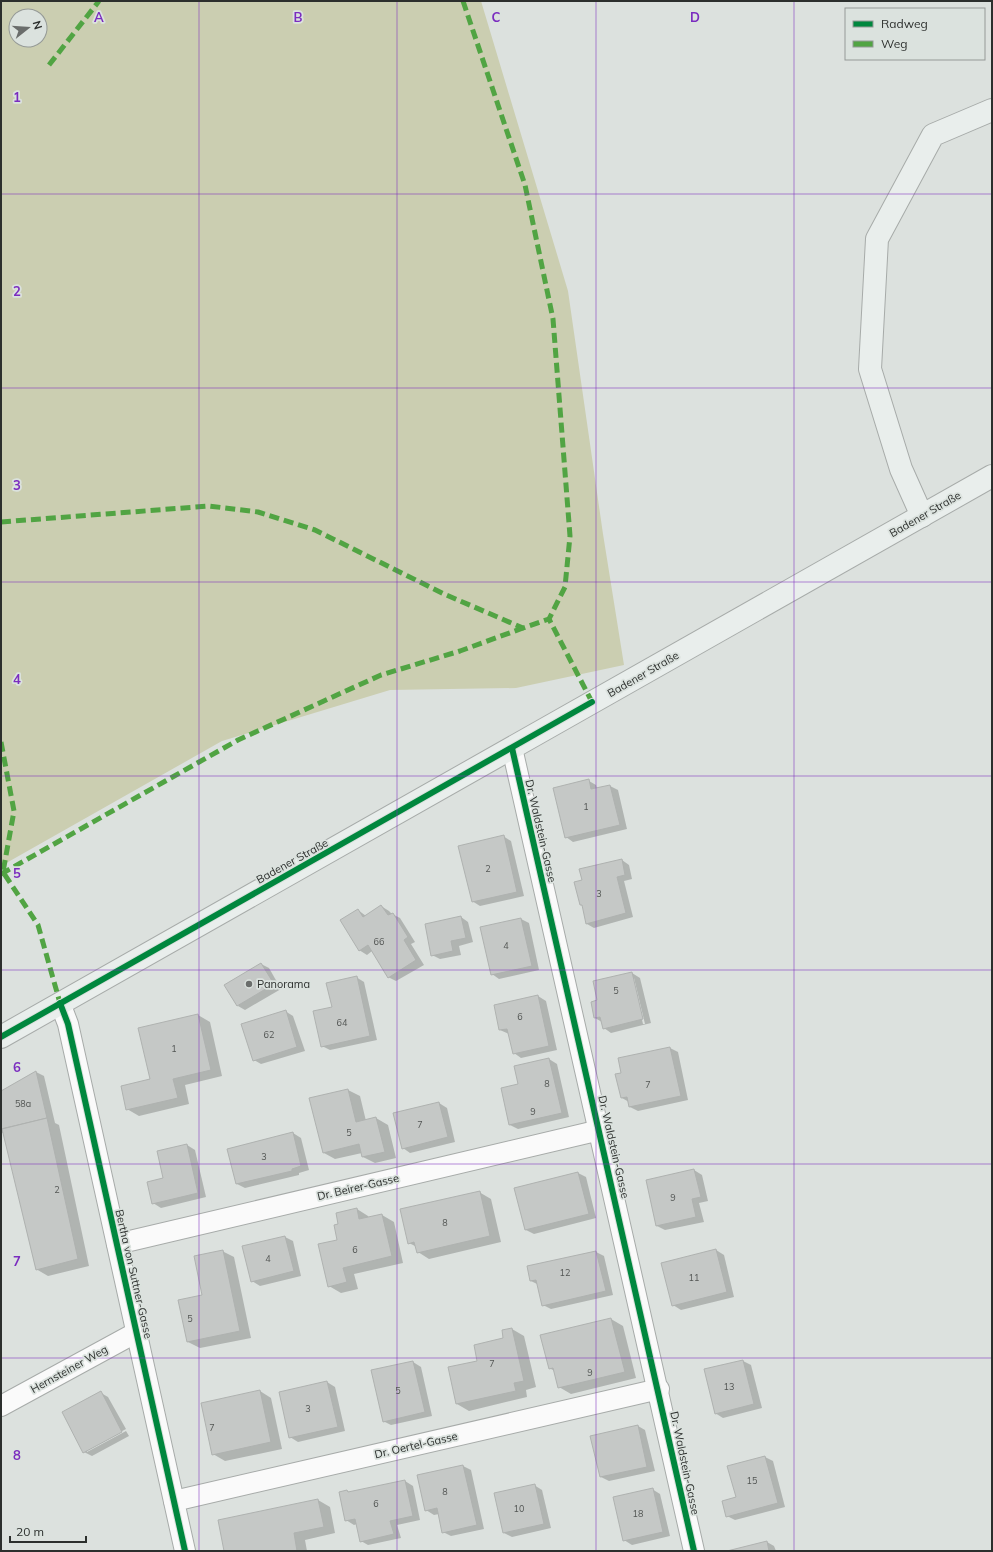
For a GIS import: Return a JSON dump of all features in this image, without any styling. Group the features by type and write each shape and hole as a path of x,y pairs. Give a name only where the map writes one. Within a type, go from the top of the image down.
{"street":[{"path":"922,516 901,469 870,369 877,240 933,135 992,110"},
{"name":"Badener Straße","path":"1,1037 992,476"},
{"name":"Dr. Waldstein-Gasse","path":"512,748 659,1389 694,1551"},
{"name":"Bertha von Suttner-Gasse","path":"60,1003 68,1024 185,1551"},
{"name":"Dr. Beirer-Gasse","path":"117,1244 600,1130"},
{"name":"Hernsteiner Weg","path":"1,1406 137,1332"},
{"name":"Dr. Oertel-Gasse","path":"174,1501 659,1389"}],"green space":[{"path":"1,1 481,1 568,291 603,534 624,665 516,688 390,690 222,741 1,866"}],"building":[{"path":"589,779 591,789 610,785 620,825 565,838 553,788"},
{"path":"504,835 517,892 472,902 458,846"},
{"path":"622,859 625,875 617,877 626,913 586,924 582,905 580,905 574,882 582,880 579,869"},
{"path":"381,905 388,915 393,913 408,937 404,940 416,960 388,978 368,945 359,951 340,920 358,909 363,917"},
{"path":"461,916 466,938 451,941 453,951 431,956 425,924"},
{"path":"521,918 532,966 491,975 480,927"},
{"name":"Panorama","path":"261,963 274,984 237,1006 224,985"},
{"path":"632,972 643,1019 603,1029 600,1017 594,1018 591,1002 597,1000 593,981"},
{"path":"357,976 370,1036 321,1047 313,1011 332,1007 326,983"},
{"path":"538,995 549,1046 513,1054 507,1029 499,1030 494,1005"},
{"path":"286,1010 297,1047 253,1061 241,1024"},
{"path":"198,1014 211,1070 173,1079 178,1098 126,1110 121,1086 150,1079 138,1028"},
{"path":"670,1047 681,1096 629,1107 627,1097 621,1098 615,1074 621,1073 618,1058"},
{"path":"549,1058 562,1113 509,1125 501,1088 518,1084 514,1066"},
{"path":"36,1071 47,1118 1,1129 1,1091"},
{"path":"348,1089 356,1122 376,1117 385,1152 362,1157 359,1144 323,1153 309,1098"},
{"path":"439,1102 448,1137 402,1149 393,1113"},
{"path":"47,1118 78,1259 36,1270 2,1129"},
{"path":"293,1132 301,1166 292,1169 292,1171 236,1184 227,1149"},
{"path":"187,1144 198,1193 152,1204 147,1182 163,1178 157,1151"},
{"path":"694,1169 701,1197 692,1199 696,1217 656,1226 646,1180"},
{"path":"578,1172 589,1214 525,1230 514,1188"},
{"path":"480,1191 490,1236 417,1253 414,1242 408,1244 400,1209"},
{"path":"357,1208 359,1219 382,1214 392,1256 343,1268 347,1282 328,1287 318,1244 337,1240 334,1225 338,1224 336,1213"},
{"path":"285,1236 294,1271 251,1282 242,1246"},
{"path":"716,1249 727,1292 672,1306 661,1263"},
{"path":"223,1250 240,1331 187,1342 178,1300 202,1295 194,1256"},
{"path":"596,1251 606,1291 542,1306 536,1280 530,1281 527,1266"},
{"path":"611,1318 625,1372 558,1388 553,1368 549,1369 540,1335"},
{"path":"512,1328 524,1381 514,1383 516,1391 456,1404 448,1367 477,1361 474,1345 503,1338 502,1330"},
{"path":"743,1360 754,1404 715,1414 704,1369"},
{"path":"413,1361 425,1412 383,1422 371,1370"},
{"path":"327,1381 338,1427 289,1438 279,1392"},
{"path":"260,1390 271,1442 212,1455 201,1403"},
{"path":"101,1391 122,1432 83,1453 62,1412"},
{"path":"638,1425 647,1467 600,1477 590,1436"},
{"path":"765,1456 778,1503 726,1517 722,1501 736,1497 727,1466"},
{"path":"463,1465 477,1525 442,1533 437,1508 425,1511 417,1475"},
{"path":"405,1480 413,1516 390,1521 394,1534 360,1542 355,1519 345,1521 339,1492 347,1490 348,1492"},
{"path":"535,1484 544,1524 503,1533 494,1493"},
{"path":"653,1488 663,1532 623,1541 613,1497"},
{"path":"318,1499 324,1527 294,1533 297,1551 224,1551 218,1520"},
{"path":"767,1541 769,1551 727,1551"}],"marked path":[{"path":"49,65 99,1"},
{"path":"463,1 525,185 553,319 570,536 565,587 549,619 592,702"},
{"path":"1,522 209,506 258,512 315,530 444,594 523,628 549,619"},
{"path":"1,874 238,740 381,675 460,651 523,628"},
{"path":"1,742 14,811 3,872 38,925 60,1003"}],"cycle path":[{"path":"1,1037 592,702"},
{"path":"512,748 694,1551"},
{"path":"60,1003 68,1024 185,1551"}],"place":[{"name":"Panorama","path":"249,984"}]}
